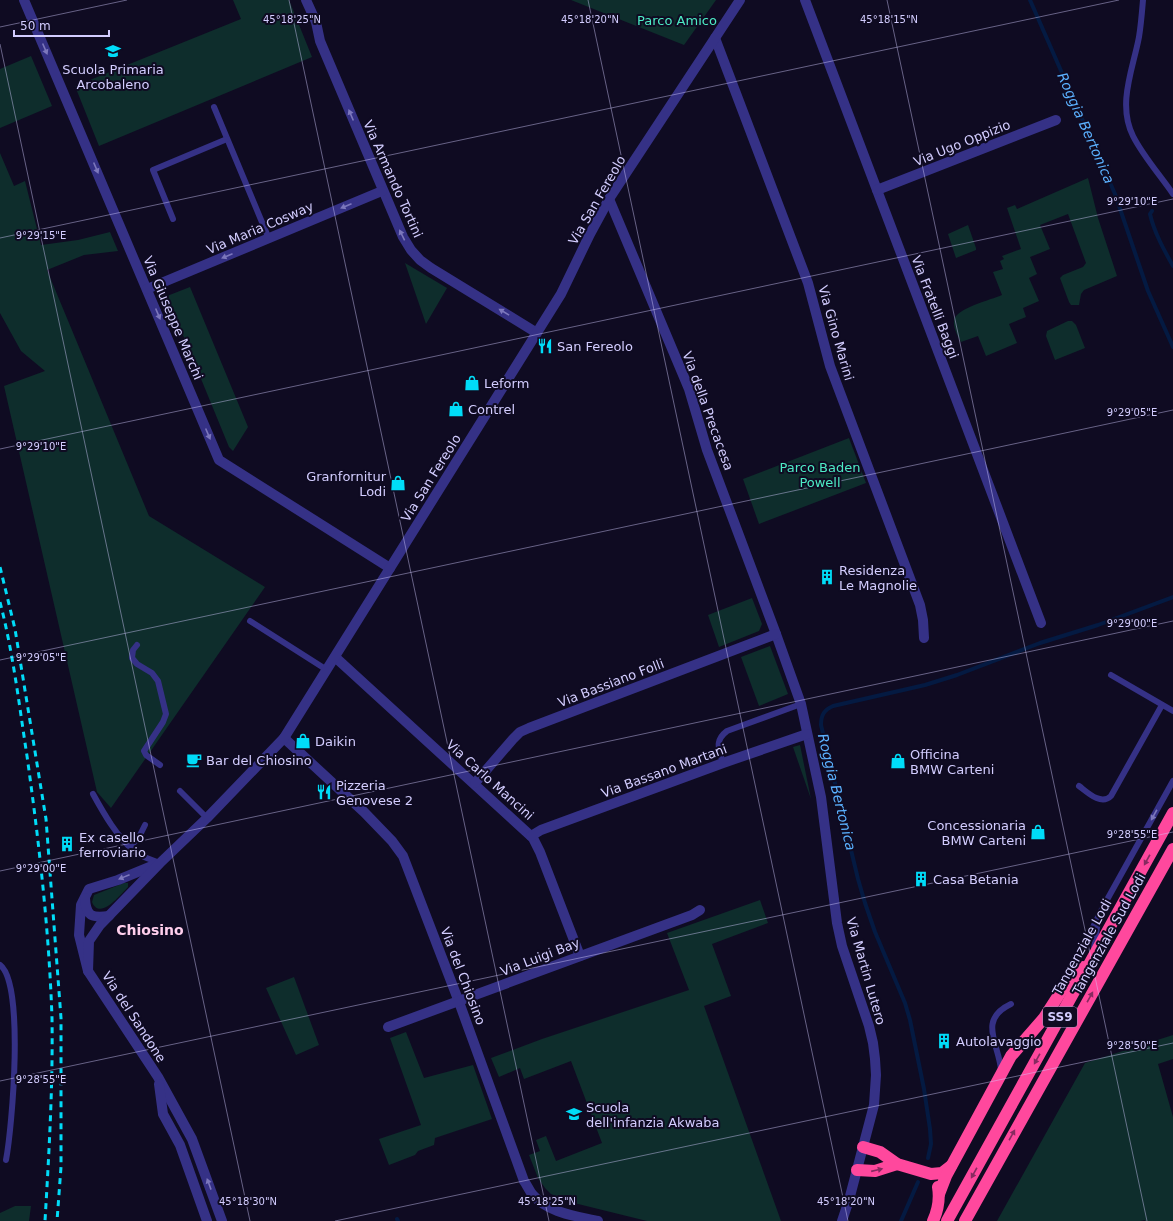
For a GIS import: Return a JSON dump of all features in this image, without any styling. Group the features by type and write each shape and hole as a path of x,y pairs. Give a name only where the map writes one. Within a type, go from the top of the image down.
{"highway":[{"name":"Tangenziale Lodi","path":"947,1221 1173,813"},
{"name":"Tangenziale Sud Lodi","path":"965,1221 1173,849"},
{"path":"933,1221 946,1176 1014,1052 1044,1018 1062,990 1075,974 1093,958"},
{"path":"863,1147 880,1152 897,1164 931,1174 942,1173 953,1164"},
{"path":"857,1170 874,1171 897,1164"},
{"path":"931,1174 935,1178 940,1194"},
{"path":"973,1221 980,1193"}],"street":[{"name":"Via Giuseppe Marchi","path":"24,0 148,289 219,460 390,568"},
{"name":"Via Armando Tortini","path":"306,0 316,22 320,41 382,191 403,237 411,250 420,260 537,333"},
{"name":"Via San Fereolo","path":"88,971 89,941 100,926 284,738 561,294 609,199 740,0"},
{"name":"Via Fratelli Baggi","path":"805,0 1041,623"},
{"name":"Via Gino Marini","path":"715,38 808,283 830,366 920,605 924,638"},
{"name":"Via Ugo Oppizio","path":"877,190 1056,120"},
{"name":"Via Maria Cosway","path":"148,289 382,191"},
{"name":"Via della Precacesa","path":"609,199 689,389 707,450 776,634"},
{"name":"Via Martin Lutero","path":"776,634 801,704 821,797 837,923 842,946 873,1043 876,1075 874,1105 842,1221"},
{"name":"Via Bassiano Folli","path":"475,784 520,732 776,634"},
{"name":"Via Carlo Mancini","path":"335,657 531,836 540,852 580,956"},
{"name":"Via Bassano Martani","path":"531,836 541,830 723,763 807,734"},
{"name":"Via del Chiosino","path":"284,738 364,812 398,848 403,856 459,1002 524,1180 533,1195 546,1206 558,1211 598,1221"},
{"path":"88,971 80,935 81,905 89,889 118,880 160,863"},
{"path":"85,897 85,906 89,914 97,918 110,916"},
{"name":"Via Luigi Bay","path":"388,1027 692,915 700,910"},
{"name":"Via del Sandone","path":"88,971 158,1077 192,1139 222,1221"},
{"name":"Via del Sandone","path":"158,1077 164,1114 180,1145 207,1221"}],"lane":[{"path":"1142,0 1139,37 1128,84 1126,112 1132,135 1138,146 1173,194"},
{"path":"214,107 269,238"},
{"path":"173,219 153,170 227,139"},
{"path":"250,621 327,670"},
{"path":"137,645 133,650 132,658 137,664 156,676 166,714 163,722 144,751 146,755 160,765"},
{"path":"1111,675 1173,711"},
{"path":"723,763 718,744 722,735 801,704"},
{"path":"1079,786 1098,799 1103,801 1107,800 1162,705"},
{"path":"1062,990 1099,914 1173,781"},
{"path":"180,791 207,818"},
{"path":"93,794 101,810 118,834 130,847 136,853 160,863"},
{"path":"130,847 139,837 145,825"},
{"path":"1093,958 1099,914"},
{"path":"0,965 5,970 11,992 15,1042 13,1106 10,1139 6,1160"},
{"path":"999,1079 1000,1063 992,1037 993,1023 998,1012 1011,1004"},
{"path":"997,1051 1006,1056 1014,1052"}],"green space":[{"path":"233,0 289,0 312,57 99,146 75,86 241,19"},
{"name":"Parco Amico","path":"571,0 716,0 684,45"},
{"path":"31,56 52,106 0,128 0,69"},
{"path":"0,153 14,186 25,181 41,245 78,240 110,232 118,251 84,255 47,270 149,516 265,587 111,808 97,792 4,386 45,371 21,351 0,313"},
{"path":"1088,178 1098,218 1117,276 1084,290 1081,294 1079,305 1071,305 1060,278 1063,275 1083,267 1086,263 1068,214 1040,225 1050,249 1030,257 1037,274 1029,278 1039,301 1023,308 1026,317 1009,324 1017,343 986,356 978,336 961,342 954,326 956,316 967,308 1002,295 993,272 1003,269 1000,261 1004,259 1002,256 1021,249 1007,208 1015,205 1017,209"},
{"path":"968,225 976,250 956,258 948,234"},
{"path":"405,263 447,288 426,324"},
{"path":"190,287 248,427 233,451 229,447 167,296"},
{"path":"1068,321 1072,321 1076,325 1085,348 1055,360 1046,336 1047,331"},
{"name":"Parco Baden Powell","path":"849,438 866,483 759,524 743,479"},
{"path":"752,598 762,624 759,631 719,647 708,615"},
{"path":"770,646 788,694 759,706 741,657"},
{"path":"800,745 811,799 793,747"},
{"path":"124,883 128,883 128,887 105,908 100,909 92,902 94,895"},
{"path":"760,900 768,923 712,944 731,996 704,1006 781,1221 647,1221 570,1202 551,1194 538,1178 529,1155 540,1151 536,1140 546,1136 556,1161 602,1143 571,1061 524,1079 520,1068 499,1077 491,1058 542,1039 689,990 667,933"},
{"path":"294,977 319,1045 296,1055 266,988"},
{"path":"406,1032 424,1078 473,1065 492,1119 435,1138 434,1145 418,1151 415,1155 389,1165 379,1139 421,1125 390,1038"},
{"path":"1173,1035 1173,1059 1158,1064 1173,1117 1173,1221 997,1221 1085,1063"},
{"path":"15,1206 31,1206 29,1221 0,1221 0,1213"}],"waterway":[{"name":"Roggia Bertonica","path":"1030,0 1115,194 1148,291 1173,347"},
{"path":"1152,211 1150,214 1154,227 1173,266"},
{"name":"Roggia Bertonica","path":"928,1158 931,1144 930,1129 924,1089 910,1020 905,1003 875,932 858,879 821,725 822,716 827,709 833,706 925,685 957,675 1040,643 1098,625 1173,597"},
{"name":"Roggia Bertonica","path":"901,1221 918,1182"}],"railway":[{"path":"0,567 15,629 46,819 61,1018 61,1167 57,1221"},
{"path":"0,602 12,659 27,756 36,821 49,952 52,1018 52,1068 45,1221"}],"place":[{"name":"Scuola Primaria Arcobaleno","path":"113,51"},
{"name":"San Fereolo","path":"545,346"},
{"name":"Leform","path":"472,383"},
{"name":"Contrel","path":"456,409"},
{"name":"Granfornitur Lodi","path":"398,483"},
{"name":"Residenza Le Magnolie","path":"827,577"},
{"name":"Daikin","path":"303,741"},
{"name":"Bar del Chiosino","path":"194,760"},
{"name":"Officina BMW Carteni","path":"898,761"},
{"name":"Pizzeria Genovese 2","path":"324,792"},
{"name":"Concessionaria BMW Carteni","path":"1038,832"},
{"name":"Ex casello ferroviario","path":"67,844"},
{"name":"Casa Betania","path":"921,879"},
{"name":"Autolavaggio","path":"944,1041"},
{"name":"Scuola dell'infanzia Akwaba","path":"574,1114"}],"district":[{"name":"Chiosino","path":"150,930"}]}
